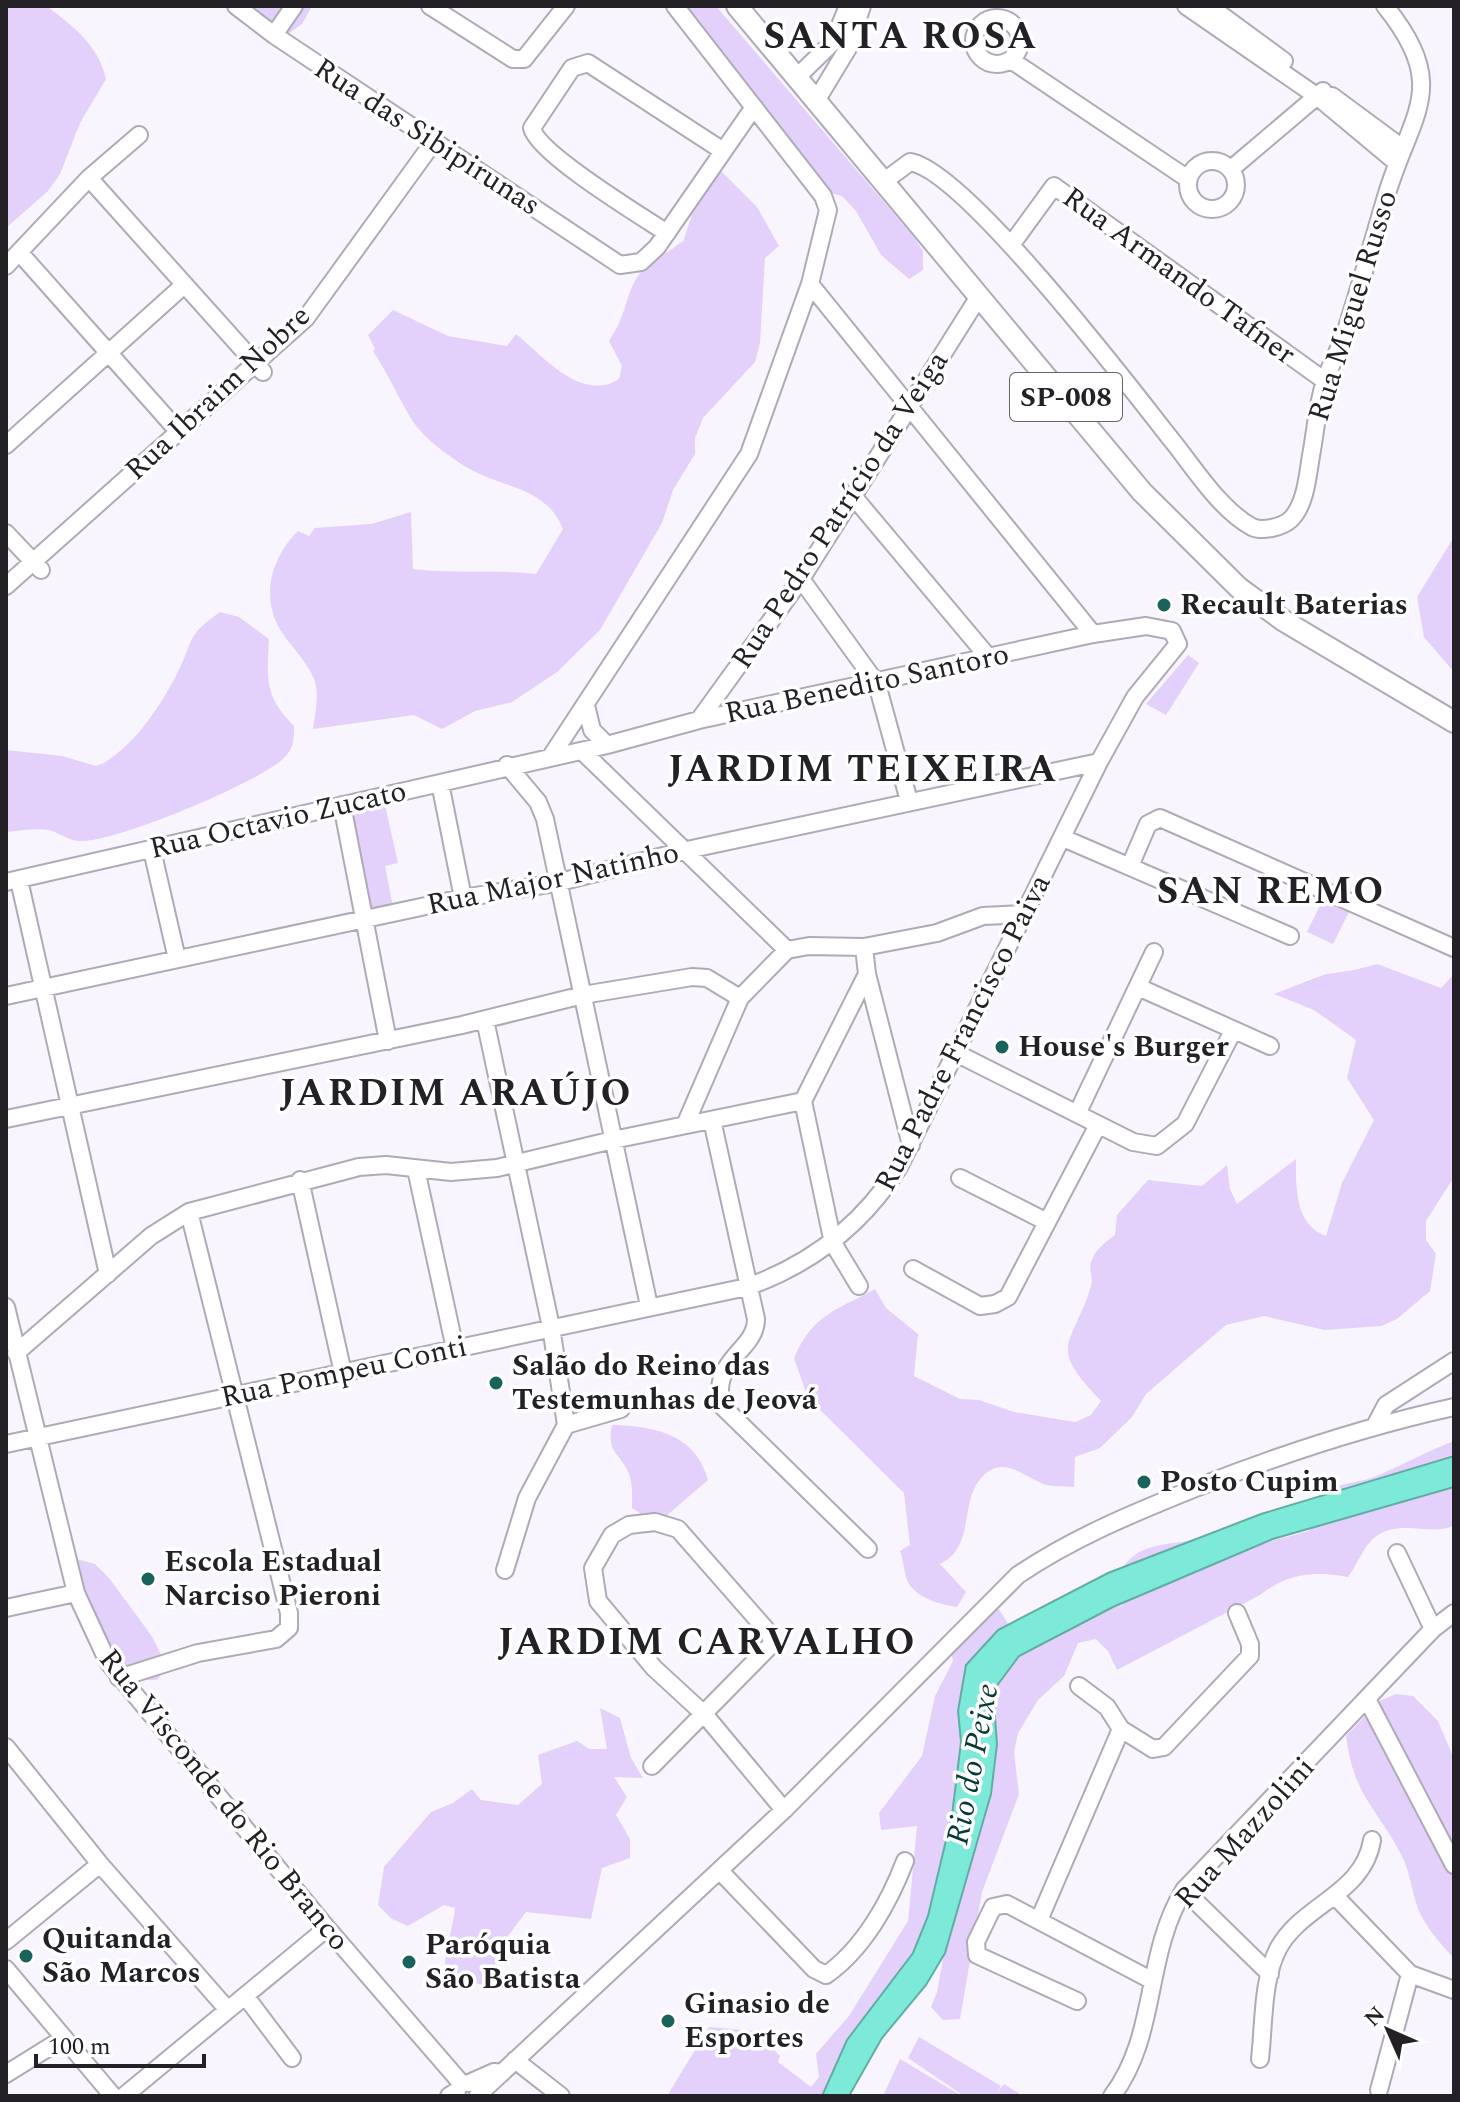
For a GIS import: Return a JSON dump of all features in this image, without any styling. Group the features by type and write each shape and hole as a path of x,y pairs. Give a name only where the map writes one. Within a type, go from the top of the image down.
{"main road":[{"name":"SP-008","path":"737,6 978,298 1077,410 1142,492 1239,588 1284,621 1454,722"}],"street":[{"name":"Rua das Sibipirunas","path":"236,6 274,35 620,265 641,262 667,233"},
{"path":"274,35 294,6"},
{"path":"430,6 513,59 524,59 566,6"},
{"path":"550,758 749,454 810,284 828,210 823,196 675,6"},
{"path":"796,78 841,45 848,6"},
{"path":"816,101 862,6"},
{"path":"1186,6 1321,94"},
{"path":"1209,6 1399,155"},
{"name":"Rua Miguel Russo","path":"883,182 901,166 920,164 954,188 1011,245 1206,483 1255,529 1271,529 1291,519 1303,497 1325,381 1344,339 1399,155 1421,106 1422,67 1401,26 1385,6"},
{"path":"1011,60 1016,54 1019,35 1002,12 980,25 974,46 989,63 1011,60 1188,179 1193,201 1207,209 1216,209 1230,201 1235,193 1231,169 1218,161 1203,162 1188,179"},
{"path":"723,151 588,63 572,68 532,128 534,136 552,155 667,233 754,107"},
{"path":"1231,169 1321,94"},
{"path":"6,266 89,178 139,135"},
{"name":"Rua Ibraim Nobre","path":"6,586 37,565 178,431 259,368 306,318 435,140"},
{"path":"89,178 259,368"},
{"name":"Rua Armando Tafner","path":"1011,245 1054,186 1325,381"},
{"path":"19,252 178,431"},
{"path":"810,284 1093,634"},
{"path":"6,445 184,285"},
{"name":"Rua Pedro Patrício da Veiga","path":"699,720 801,579 978,298"},
{"path":"853,496 989,658"},
{"path":"6,533 37,565"},
{"path":"801,579 877,684 909,801"},
{"name":"Rua Benedito Santoro","path":"550,758 699,720 877,684 1093,634 1146,626 1172,631 1178,644"},
{"name":"Rua Padre Francisco Paiva","path":"649,1306 747,1287 773,1278 833,1243 876,1202 911,1145 1099,762 1135,697 1178,644"},
{"path":"586,705 592,730 607,745"},
{"path":"582,751 787,950"},
{"name":"Rua Octavio Zucato","path":"13,881 507,765 550,758"},
{"name":"Rua Major Natinho","path":"6,996 463,898 556,883 687,850 1099,762"},
{"path":"507,765 538,802 545,819 556,883 649,1306"},
{"path":"440,783 463,898"},
{"path":"342,805 388,1041"},
{"path":"1130,866 1148,824 1160,818 1454,948"},
{"path":"1063,838 1290,936"},
{"path":"152,850 177,959"},
{"path":"13,881 46,988 108,1274"},
{"path":"685,1125 740,998 787,950 809,946 864,947 937,933 983,916 1026,914"},
{"path":"864,947 867,974 911,1145"},
{"path":"1078,1111 1154,952"},
{"path":"859,1286 833,1243 803,1101 867,974"},
{"path":"6,1119 388,1041 583,995 692,977 707,978 740,998"},
{"path":"1138,987 1270,1046"},
{"path":"485,1020 551,1327 566,1425 527,1498 505,1570"},
{"path":"956,1053 1078,1111 1133,1142 1157,1146 1173,1138 1185,1124 1233,1031"},
{"path":"16,1353 151,1236 189,1212 300,1180 359,1167 451,1172 516,1164 613,1140 803,1101"},
{"path":"712,1120 756,1330 725,1369 717,1387 721,1405 868,1549"},
{"path":"913,1269 980,1306 995,1304 1008,1297 1098,1125"},
{"path":"416,1169 455,1349"},
{"path":"960,1178 1047,1222"},
{"path":"300,1180 343,1373"},
{"path":"119,1678 198,1653 276,1639 289,1628 289,1613 189,1212"},
{"name":"Rua Pompeu Conti","path":"6,1444 649,1306"},
{"name":"Rua Visconde do Rio Branco","path":"6,1307 76,1593 93,1635 119,1678 464,2091"},
{"path":"1376,1424 1386,1405 1454,1361"},
{"path":"464,2091 502,2073 720,1871 1018,1575 1050,1553 1119,1518 1308,1444 1376,1424 1454,1407"},
{"path":"566,1425 621,1409"},
{"path":"652,1766 705,1715 772,1644 770,1634 678,1529 655,1522 629,1525 612,1535 593,1568 598,1601 654,1668 705,1715 784,1810"},
{"path":"1397,1553 1433,1629"},
{"path":"6,1608 76,1593"},
{"path":"1079,1686 1107,1707 1121,1729 1153,1749 1168,1744 1250,1656 1250,1644 1237,1613"},
{"name":"Rua Mazzolini","path":"1112,2096 1128,2074 1141,2044 1151,1980 1164,1927 1187,1887 1368,1701 1433,1629 1454,1613"},
{"path":"1368,1701 1454,1865"},
{"path":"1039,1920 1121,1729"},
{"path":"6,1747 100,1864 228,2010"},
{"path":"1260,2059 1272,1969 1294,1926 1336,1897 1369,1858 1372,1840"},
{"path":"720,1871 819,1975 826,1975 839,1966 876,1919 893,1893 905,1861"},
{"path":"6,1941 100,1864"},
{"path":"1187,1887 1272,1969"},
{"path":"1336,1897 1410,1974 1454,1990"},
{"path":"1077,2001 977,1955 976,1942 993,1907 1007,1904 1151,1980"},
{"path":"124,2096 327,1928"},
{"path":"6,1969 113,2096"},
{"path":"1379,2090 1410,1974"},
{"path":"246,1997 292,2058"},
{"path":"6,2074 64,2038"},
{"path":"515,2060 561,2096"}],"shaded area":[{"path":"6,6 47,6 91,46 106,79 80,123 60,174 48,191 6,228"},
{"path":"243,6 312,6 302,24 288,34 250,24"},
{"path":"676,6 716,6 914,237 923,251 923,270 909,279 881,255 856,211 842,196 823,191"},
{"path":"717,167 757,207 779,246 765,258 760,343 755,362 703,418 695,438 695,454 673,490 662,523 600,630 557,672 512,702 475,711 442,729 414,715 313,729 316,685 306,664 276,622 270,597 277,562 298,531 309,536 315,528 371,524 411,512 413,569 536,574 563,529 546,504 522,490 468,468 427,438 409,415 373,351 375,349 368,335 393,310 448,336 507,346 516,334 564,374 591,385 605,385 619,379 622,366 609,341 623,314 630,291 642,271 683,242 696,202"},
{"path":"1454,537 1454,672 1424,637 1417,597"},
{"path":"220,612 239,617 269,639 272,696 294,726 287,755 268,770 216,796 121,833 78,841 49,830 6,832 6,750 62,756 96,766 104,763 127,745 147,723 171,685 192,639"},
{"path":"1188,655 1199,663 1166,715 1146,704"},
{"path":"385,805 398,863 385,866 393,907 368,912 347,813"},
{"path":"1323,899 1350,910 1333,944 1307,932"},
{"path":"1377,964 1441,988 1454,974 1454,1177 1426,1221 1426,1240 1436,1254 1430,1291 1397,1319 1381,1326 1325,1330 1264,1316 1226,1325 1146,1394 1132,1417 1100,1448 1075,1457 1074,1487 1043,1484 1005,1467 982,1477 971,1498 959,1547 940,1564 966,1592 957,1607 937,1603 918,1593 907,1581 900,1551 910,1545 904,1493 808,1398 794,1358 809,1332 827,1315 875,1289 886,1308 918,1334 914,1376 960,1399 979,1400 1014,1412 1075,1422 1091,1415 1101,1401 1074,1368 1068,1345 1091,1286 1090,1265 1093,1258 1115,1235 1117,1215 1148,1180 1202,1186 1227,1165 1230,1189 1237,1204 1296,1159 1299,1205 1308,1224 1326,1236 1342,1183 1374,1120 1347,1078 1356,1040 1314,1010 1274,994 1323,975"},
{"path":"612,1425 643,1428 671,1436 694,1452 708,1480 665,1517 646,1517 632,1508 630,1478 613,1448"},
{"path":"1454,1441 1454,1525 1437,1529 1388,1530 1369,1544 1348,1577 1313,1574 1281,1582 1117,1670 1108,1651 1096,1639 1078,1643 1064,1676 1038,1700 1018,1733 1014,1752 1019,1794 982,1892 960,2019 943,2020 931,2007 937,1992 973,1795 951,1811 927,1937 836,2096 667,2096 709,2027 755,2031 780,2056 778,2062 811,2087 819,2077 816,2054 849,2016 908,1921 917,1826 881,1830 879,1813 922,1756 935,1696 953,1661 951,1653 988,1611 998,1608 1009,1625 1038,1633 1123,1605 1113,1587 1125,1565 1139,1552 1201,1539 1217,1542 1231,1552 1309,1531 1315,1504 1326,1491 1372,1478"},
{"path":"77,1559 95,1564 109,1578 151,1635 167,1666 157,1680 139,1680 111,1656 67,1566"},
{"path":"1396,1694 1413,1696 1438,1721 1454,1759 1454,1958 1421,1916 1402,1856 1360,1788 1350,1757 1346,1736 1379,1701"},
{"path":"600,1708 620,1718 631,1758 643,1778 614,1777 627,1797 616,1815 630,1839 630,1858 602,1868 591,1919 526,1912 499,1948 495,1981 490,1986 466,1980 445,1964 455,1908 444,1905 408,1926 392,1919 378,1905 384,1867 431,1812 453,1803 472,1789 481,1800 518,1805 542,1784 538,1755 577,1741 589,1749 607,1749"},
{"path":"919,2037 1001,2086 997,2093 1004,2084 1023,2096 964,2096 908,2058"},
{"path":"900,2059 962,2096 883,2096"}],"water":[{"name":"Rio do Peixe","path":"1454,1456 1454,1487 1273,1539 1113,1607 1019,1656 993,1691 997,1744 991,1794 945,1953 926,1985 882,2038 849,2096 822,2096 847,2040 913,1953 928,1916 952,1815 961,1742 958,1711 966,1665 998,1630 1108,1573 1261,1514"}],"place":[{"name":"Recault Baterias","path":"1164,605"},
{"name":"House's Burger","path":"1002,1047"},
{"name":"Salão do Reino das Testemunhas de Jeová","path":"496,1383"},
{"name":"Posto Cupim","path":"1144,1482"},
{"name":"Escola Estadual Narciso Pieroni","path":"148,1579"},
{"name":"Quitanda São Marcos","path":"26,1956"},
{"name":"Paróquia São Batista","path":"409,1962"},
{"name":"Ginasio de Esportes","path":"668,2021"}],"district":[{"name":"SANTA ROSA","path":"901,37"},
{"name":"JARDIM TEIXEIRA","path":"863,770"},
{"name":"SAN REMO","path":"1271,892"},
{"name":"JARDIM ARAÚJO","path":"456,1094"},
{"name":"JARDIM CARVALHO","path":"707,1643"}]}
